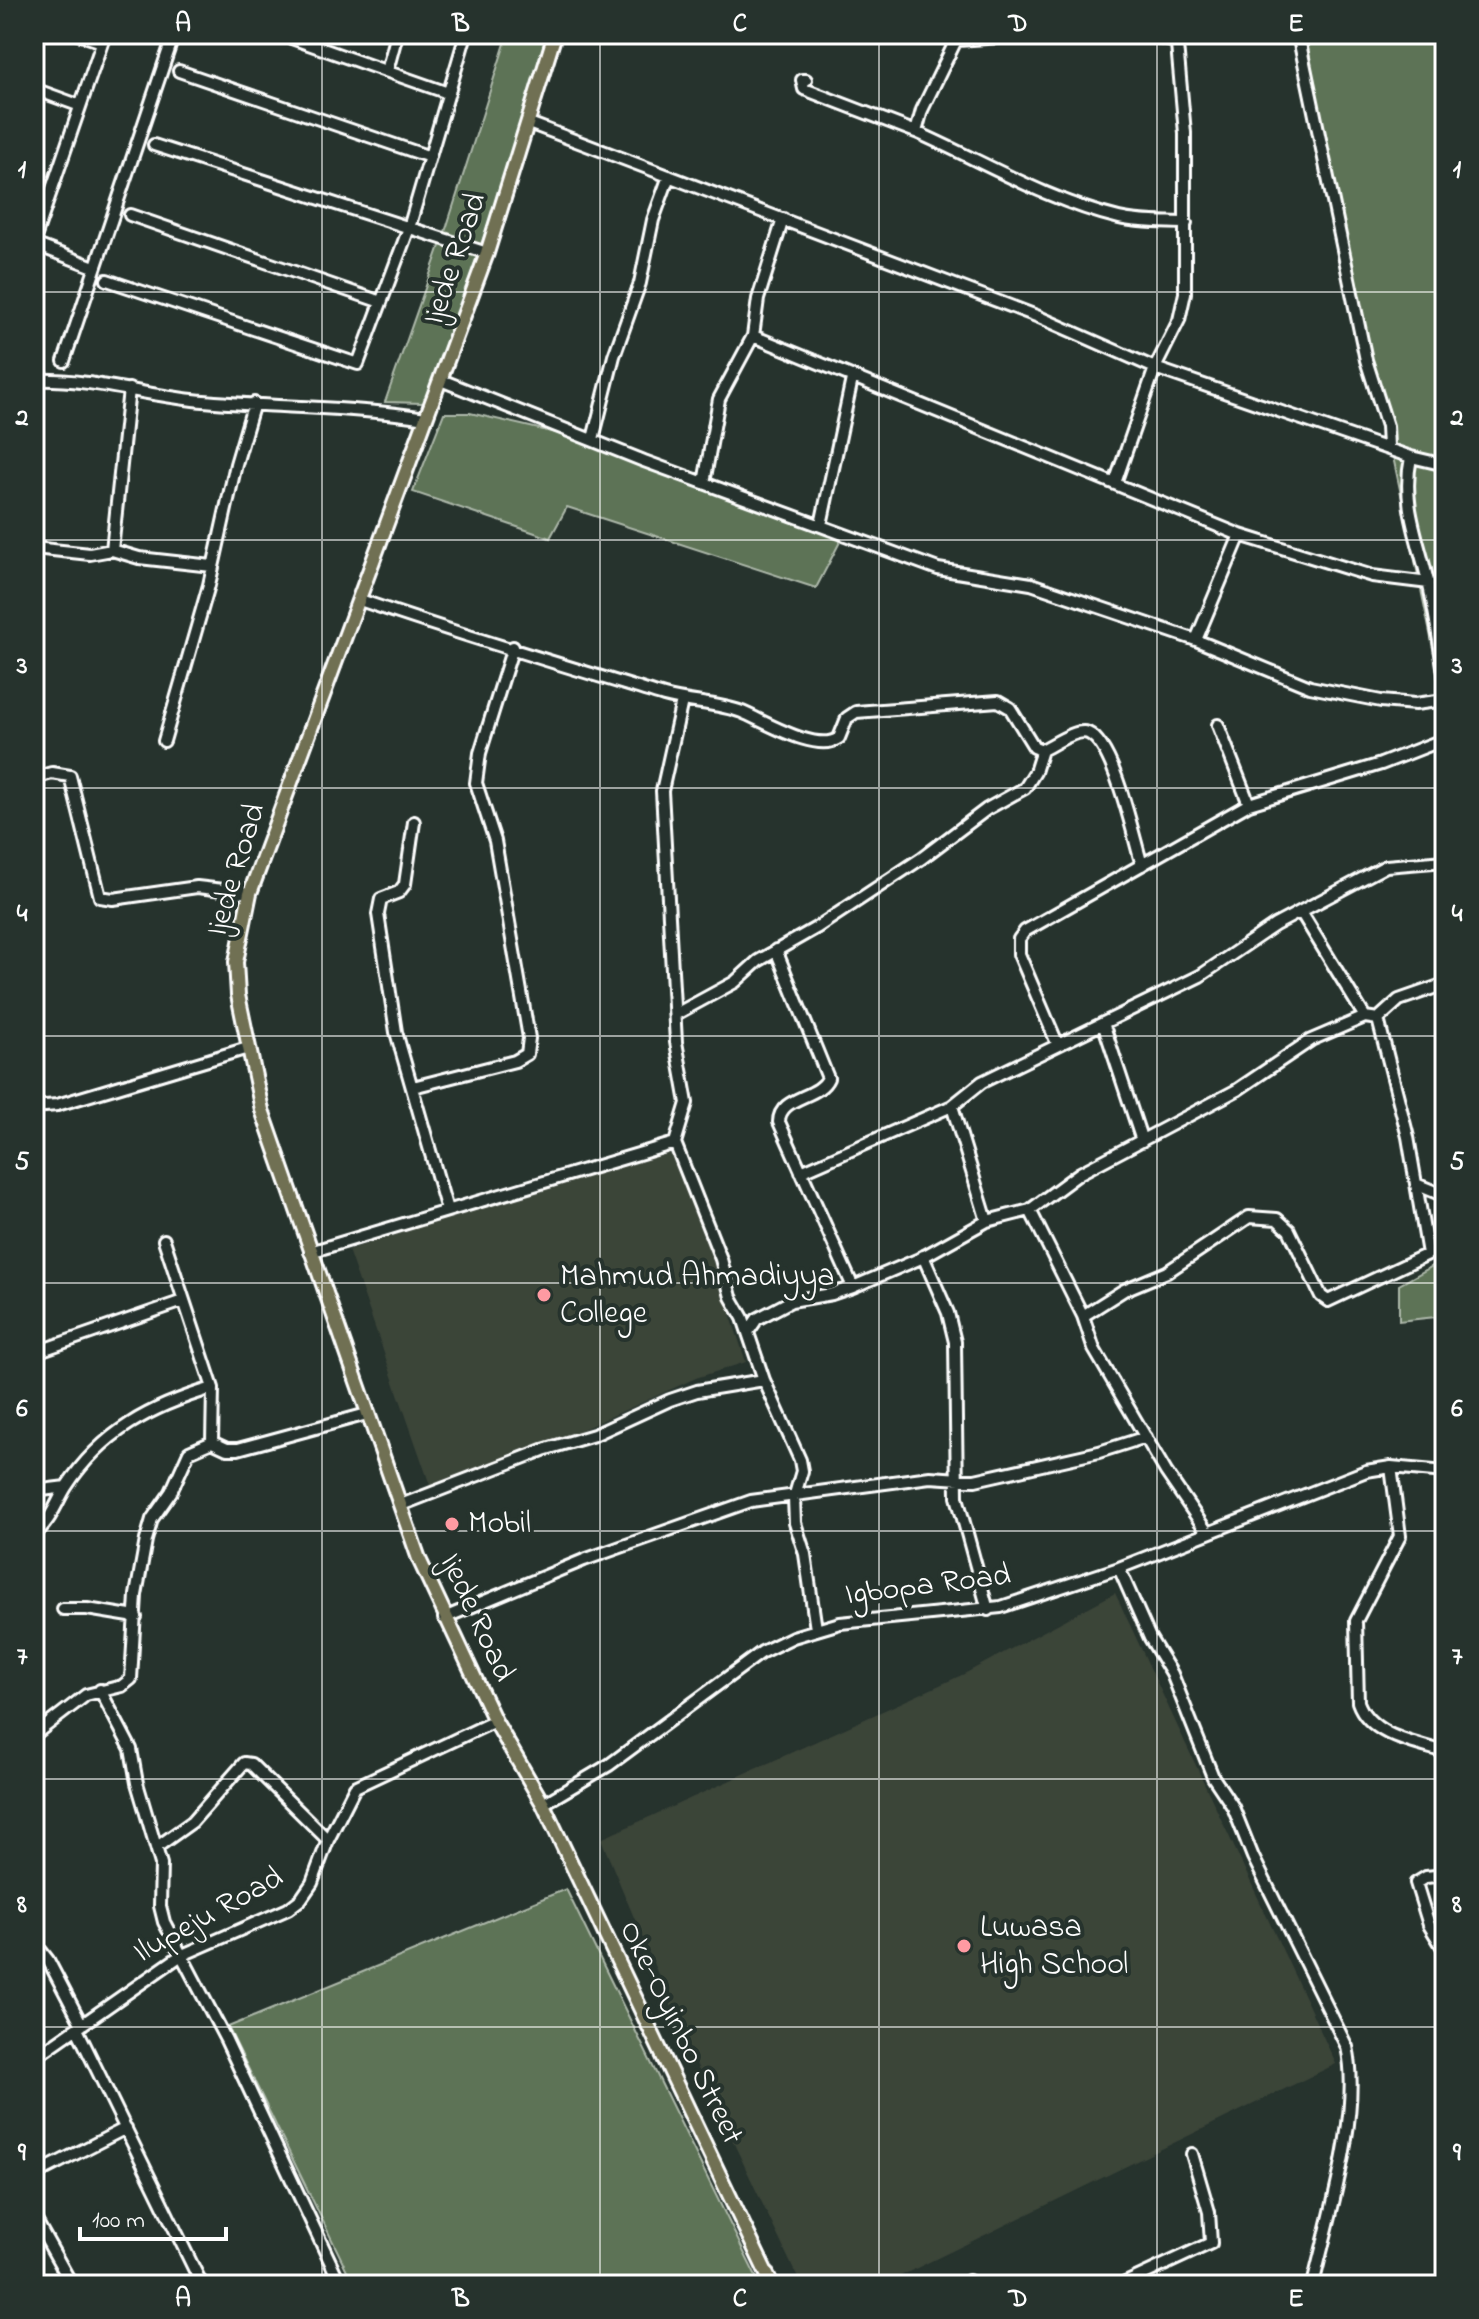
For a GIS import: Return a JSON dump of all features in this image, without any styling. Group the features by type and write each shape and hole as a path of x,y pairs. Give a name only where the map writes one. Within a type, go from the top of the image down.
{"main road":[{"name":"Ijede Road","path":"543,1804 495,1721 444,1618 367,1414 262,1110 248,1048 236,962 250,893 487,253 555,34"},
{"name":"Oke-Oyinbo Street","path":"543,1804 772,2285"}],"street":[{"path":"78,34 104,38 78,105 34,243 94,267"},
{"path":"64,361 174,34"},
{"path":"280,34 448,93"},
{"path":"387,71 397,34"},
{"path":"107,280 358,364 409,228 466,34"},
{"path":"916,132 922,110 958,37 1047,34"},
{"path":"1115,483 1155,368 1179,320 1185,293 1185,133 1176,38 1145,34"},
{"path":"1298,34 1366,360 1387,426 1388,447"},
{"path":"179,71 430,157"},
{"path":"806,80 802,80 804,89 916,132 1040,191 1123,219 1186,223"},
{"path":"34,89 78,105"},
{"path":"529,123 1039,317 1155,368 1411,457 1445,465"},
{"path":"154,145 487,253"},
{"path":"593,439 614,356 640,283 653,220 669,176"},
{"path":"130,215 381,302"},
{"path":"704,483 719,399 753,336 758,299 783,219"},
{"path":"753,336 1240,535 1372,576 1429,583"},
{"path":"821,525 852,379"},
{"path":"34,380 97,382 188,399 365,408 426,418"},
{"path":"441,380 481,399 938,569 1011,579 1196,640 1310,687 1381,701 1415,704 1445,700"},
{"path":"112,550 129,389"},
{"path":"164,741 254,403"},
{"path":"1411,457 1406,492 1409,516 1429,583 1445,679"},
{"path":"1196,640 1240,535"},
{"path":"34,548 90,554 112,550 139,558 212,566"},
{"path":"360,600 458,634 513,647 682,701 733,710 773,728 829,743 839,738 847,718 856,712 998,701 1010,708 1034,747 1042,750"},
{"path":"413,1087 515,1061 527,1054 529,1038 495,841 476,783 480,753 513,647"},
{"path":"682,701 662,791 676,1042 687,1103 675,1143 721,1259 731,1297 743,1318 764,1380 800,1460 802,1471 794,1498 795,1523 805,1554 816,1629"},
{"path":"1218,725 1249,804"},
{"path":"676,1014 735,982 776,950 816,928 922,858 987,809 1025,788 1035,772 1042,750 1079,732 1088,733 1096,740 1113,765 1142,865"},
{"path":"1057,1043 1019,954 1019,939 1025,931 1249,804 1381,764 1445,739"},
{"path":"34,778 63,773 73,781 100,897 113,899 197,887 250,893"},
{"path":"414,822 405,884 399,892 381,899 378,906 396,1032 447,1210"},
{"path":"801,1172 952,1106 982,1082 1200,976 1301,912 1386,866 1445,861"},
{"path":"1301,912 1365,1017"},
{"path":"776,950 828,1078 822,1087 786,1106 778,1116 853,1287"},
{"path":"1378,1019 1399,1000 1445,984"},
{"path":"748,1332 757,1319 791,1301 853,1287 923,1256 987,1221 1030,1210 1080,1173 1237,1090 1311,1040 1365,1017 1378,1019"},
{"path":"1083,1316 1124,1290 1167,1272 1249,1217 1277,1219 1289,1230 1321,1296 1335,1300 1428,1254 1418,1185 1378,1019"},
{"path":"1103,1023 1142,1141"},
{"path":"34,1107 57,1105 248,1048"},
{"path":"952,1106 987,1221"},
{"path":"310,1252 675,1143"},
{"path":"1418,1185 1445,1196"},
{"path":"1030,1210 1083,1316 1094,1349 1166,1472 1207,1532"},
{"path":"164,1240 213,1388 212,1442"},
{"path":"923,1256 948,1313 955,1342 957,1497 988,1610"},
{"path":"42,1350 183,1301"},
{"path":"743,1318 757,1319"},
{"path":"401,1505 543,1450 594,1435 670,1400 697,1391 764,1380"},
{"path":"34,1534 45,1524 66,1487 109,1436 131,1420 177,1398 213,1388"},
{"path":"34,1735 76,1701 100,1690 122,1686 131,1679 136,1595 152,1519 171,1492 189,1452 212,1442 227,1449 238,1449 367,1414"},
{"path":"444,1618 584,1560 751,1501 771,1496 794,1498 930,1477 975,1480 1146,1437"},
{"path":"1391,1467 1400,1536 1356,1621 1358,1702 1362,1713 1387,1732 1445,1752"},
{"name":"Igbopa Road","path":"543,1804 609,1765 762,1652 816,1629 851,1621 988,1610 1119,1568 1345,1478 1391,1467 1445,1472"},
{"path":"34,1491 66,1487"},
{"path":"1119,1568 1150,1638 1172,1674 1213,1777 1233,1807 1253,1857 1347,2047 1352,2078 1342,2152 1313,2285"},
{"path":"63,1609 136,1617"},
{"path":"100,1690 131,1749 163,1879 161,1914 226,2040 341,2285"},
{"name":"Ilupeju Road","path":"34,2058 180,1956 277,1914 301,1899 321,1866 328,1840 355,1787 495,1721"},
{"path":"157,1847 192,1822 244,1763 251,1764 328,1840"},
{"path":"1445,1875 1419,1879 1416,1889 1429,1925 1445,1951"},
{"path":"34,1942 48,1960 202,2285"},
{"path":"34,2175 126,2128"},
{"path":"1121,2285 1211,2243 1209,2212 1192,2154"},
{"path":"34,2217 72,2285"}],"shaded area":[{"name":"Mahmud Ahmadiyya College","path":"667,1152 673,1156 707,1243 746,1362 696,1378 566,1437 431,1488 348,1250 618,1162"},
{"name":"Luwasa High School","path":"1115,1593 1336,2064 882,2285 801,2285 691,2053 601,1839 964,1674"}],"green space":[{"path":"508,34 547,34 516,143 430,394 423,403 385,402 447,226"},
{"path":"1302,34 1445,34 1445,708 1411,539"},
{"path":"444,413 470,413 565,435 843,536 816,588 567,507 550,538 413,492"},
{"path":"1445,1259 1445,1316 1399,1321 1399,1285"},
{"path":"566,1889 760,2285 354,2285 228,2027"}],"place":[{"name":"Mahmud Ahmadiyya College","path":"544,1295"},
{"name":"Mobil","path":"452,1524"},
{"name":"Luwasa High School","path":"964,1946"}]}
